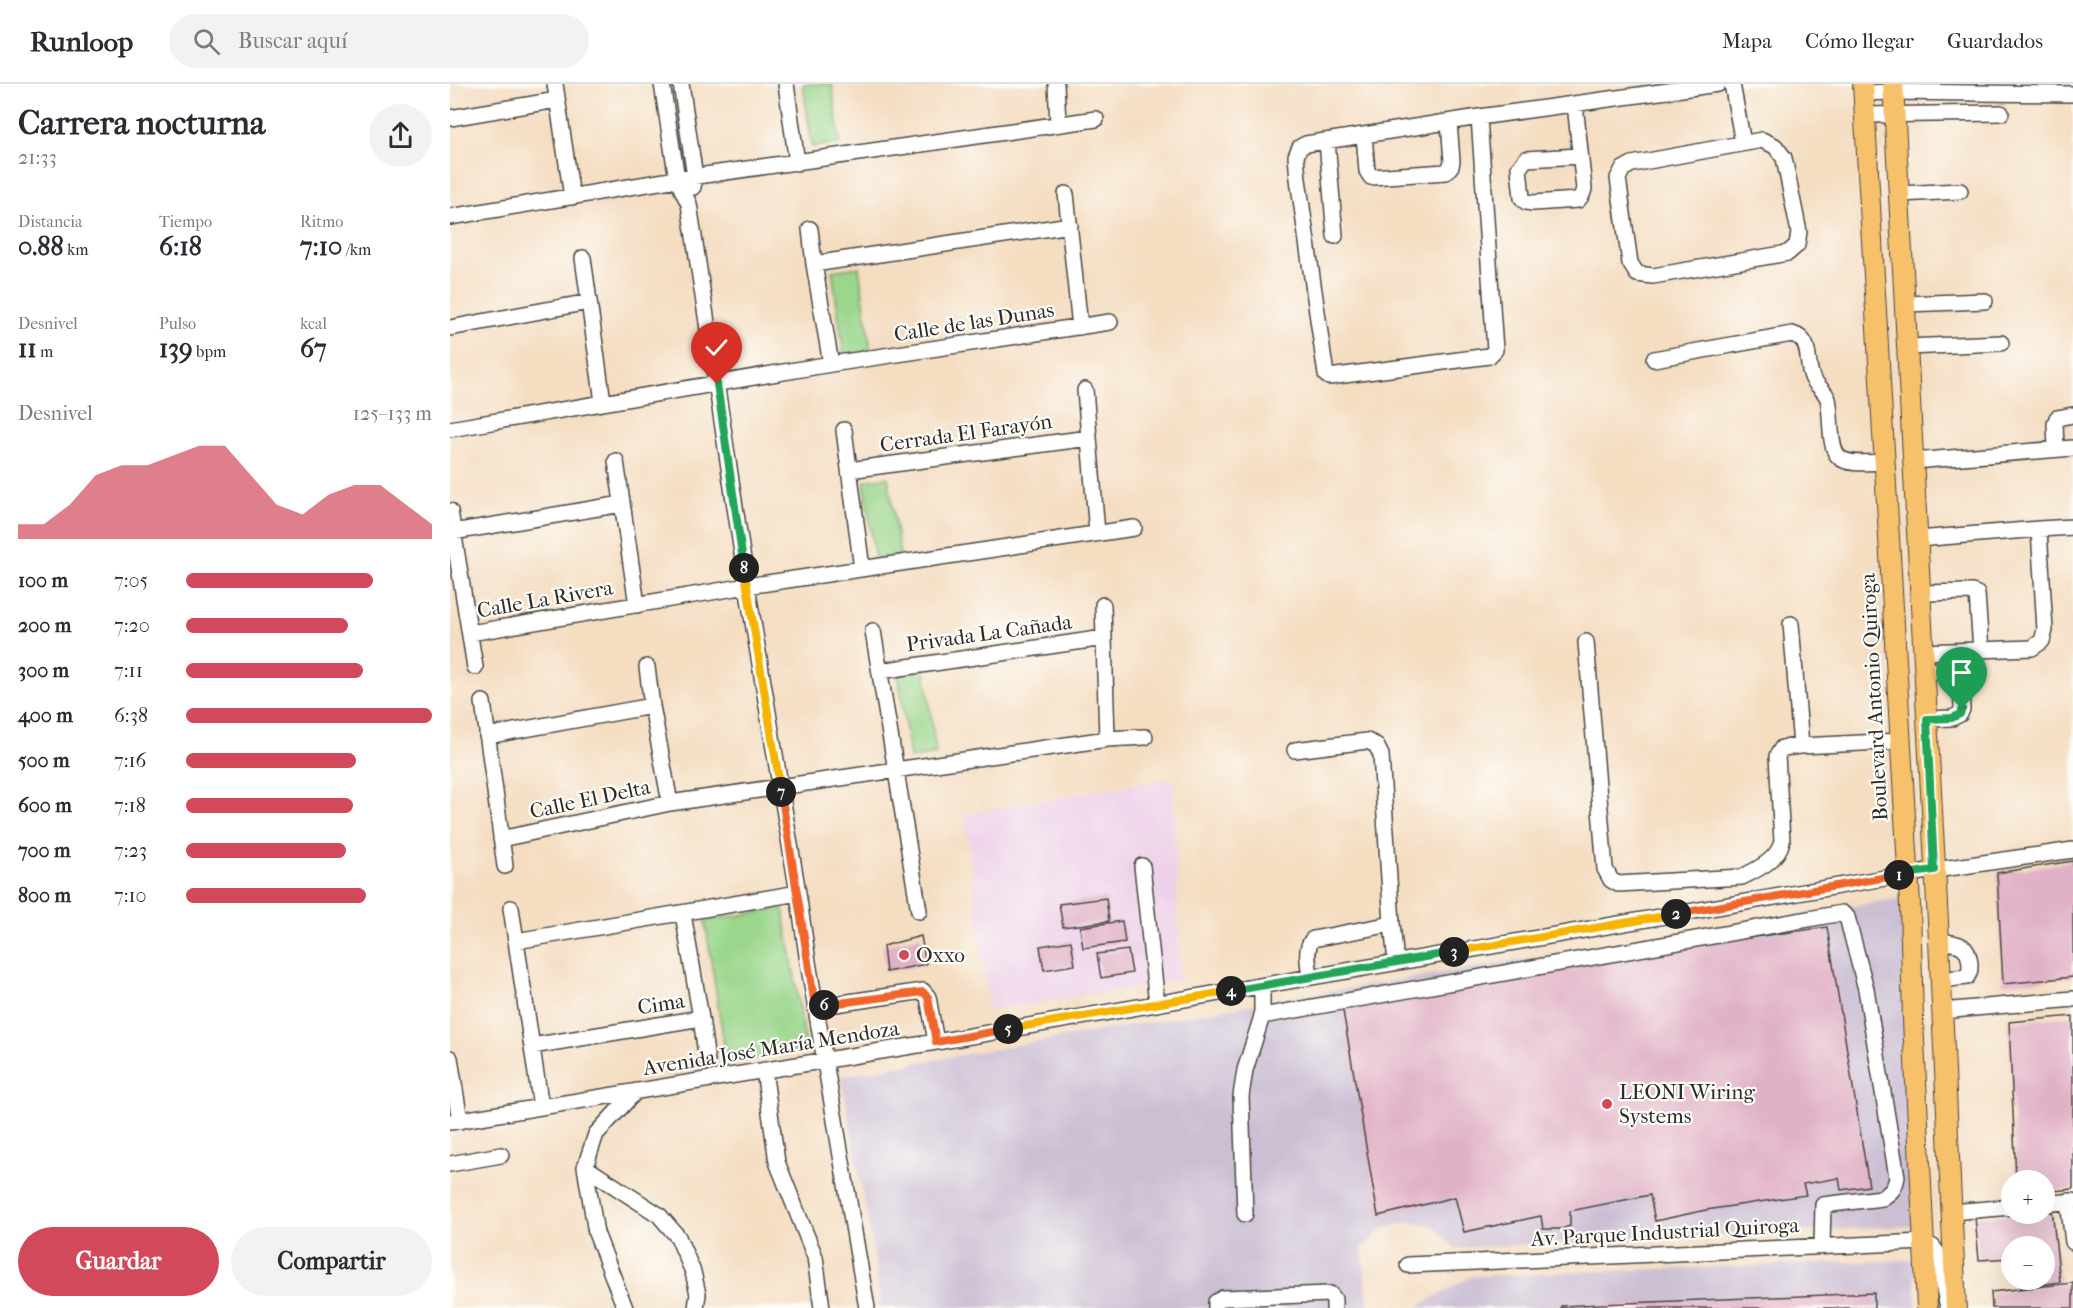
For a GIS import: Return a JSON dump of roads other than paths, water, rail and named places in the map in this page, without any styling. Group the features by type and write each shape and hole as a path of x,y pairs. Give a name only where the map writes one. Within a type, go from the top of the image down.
{"main road":[{"path":"1893,88 1939,941 1956,1308"},
{"name":"Boulevard Antonio Quiroga","path":"1863,89 1908,874 1927,1308"}],"street":[{"path":"555,84 572,197"},
{"path":"662,84 677,179 689,204 747,586 867,1308"},
{"path":"681,84 695,177 689,204"},
{"path":"786,84 797,163"},
{"path":"1056,84 1058,123"},
{"path":"1479,117 1495,350 1489,356 1329,377 1326,375 1296,156 1300,147 1479,117 1718,84"},
{"path":"1732,84 1743,143"},
{"path":"1863,89 2073,94"},
{"path":"450,118 557,100"},
{"path":"1575,104 1584,189 1582,195 1578,200 1533,203 1526,202 1522,198 1519,168 1526,159 1580,156"},
{"path":"1865,115 2001,113"},
{"path":"450,217 677,179 1096,119"},
{"path":"1364,135 1367,171 1371,177 1446,172 1452,161 1449,122"},
{"path":"1327,141 1335,236"},
{"path":"1762,141 1775,146 1784,158 1799,232 1797,244 1788,253 1653,276 1637,274 1630,263 1618,178 1623,169 1632,164 1743,143 1762,141"},
{"path":"1899,194 1960,191"},
{"name":"Calle de las Dunas","path":"450,429 831,364 1080,327 1066,194"},
{"path":"814,264 1070,225"},
{"path":"810,230 831,364"},
{"path":"583,258 603,402"},
{"path":"1905,304 1985,301"},
{"path":"450,328 589,302"},
{"path":"1080,327 1110,322"},
{"path":"1654,359 1792,334 1801,337 1805,342 1813,381 1827,395 1834,449 1839,457 1848,462 1884,462"},
{"path":"1907,347 2001,343"},
{"path":"1085,390 1097,533"},
{"path":"2056,449 2055,424 2059,416 2073,415"},
{"path":"844,430 862,569"},
{"name":"Cerrada El Farayón","path":"849,470 1089,438"},
{"path":"1913,461 2073,448"},
{"name":"Calle La Rivera","path":"450,511 470,633 637,605 616,461"},
{"path":"453,532 622,504"},
{"path":"1918,539 2073,527"},
{"path":"637,605 747,586 1134,528"},
{"path":"1924,661 1981,650 2032,648 2042,641 2045,630 2039,529"},
{"path":"1920,592 1972,592 1977,594 1981,650"},
{"name":"Privada La Cañada","path":"1103,605 1107,739"},
{"path":"1791,624 1801,746"},
{"name":"Privada La Cañada","path":"873,631 919,911"},
{"path":"470,633 475,667"},
{"name":"Privada La Cañada","path":"880,670 1104,638"},
{"path":"1586,642 1605,869 1611,880 1618,884 1742,877 1760,869 1780,850 1782,841 1777,756 1782,748 1901,741"},
{"path":"1924,661 1961,675 1962,709 1960,714 1952,718 1927,719"},
{"name":"Calle El Delta","path":"483,702 501,839 670,803 647,667"},
{"path":"487,736 652,706"},
{"path":"670,803 1107,739 1145,737"},
{"path":"1295,750 1367,741 1376,745 1381,755 1396,962"},
{"path":"501,839 505,866"},
{"name":"Avenida José María Mendoza","path":"455,1121 936,1042 1908,874 2073,850"},
{"path":"1142,866 1157,1004"},
{"path":"516,941 798,893"},
{"path":"511,908 541,1107"},
{"path":"1262,1016 1842,913 1846,916 1866,989 1897,1176 1896,1186 1882,1198 1823,1205 1822,1246"},
{"name":"Cima","path":"532,1046 701,1018 683,914"},
{"path":"1310,977 1307,949 1313,939 1392,924"},
{"path":"1939,941 1961,945 1967,949 1970,971 1966,977 1940,980"},
{"path":"1245,1214 1241,1096 1245,1070 1262,1016 1262,986"},
{"path":"815,1006 923,992 928,997 936,1042"},
{"path":"1942,1011 2073,999"},
{"path":"701,1018 706,1061"},
{"path":"450,1058 455,1121"},
{"path":"764,1070 777,1162 815,1257 822,1308"},
{"path":"625,1308 596,1233 585,1167 596,1134 636,1091"},
{"path":"450,1164 501,1155"},
{"path":"585,1167 659,1215 678,1238 693,1272 698,1294 696,1308"},
{"path":"2055,1203 2071,1201 2073,1242"},
{"path":"1951,1212 2001,1209"},
{"path":"1924,1242 1933,1247 1937,1253 1948,1308"},
{"name":"Av. Parque Industrial Quiroga","path":"1408,1265 1924,1242"},
{"path":"1216,1308 1216,1302 1223,1298 1330,1294 1334,1299 1334,1308"}],"place":[{"name":"Oxxo","path":"904,955"},
{"name":"LEONI Wiring Systems","path":"1607,1104"}]}
